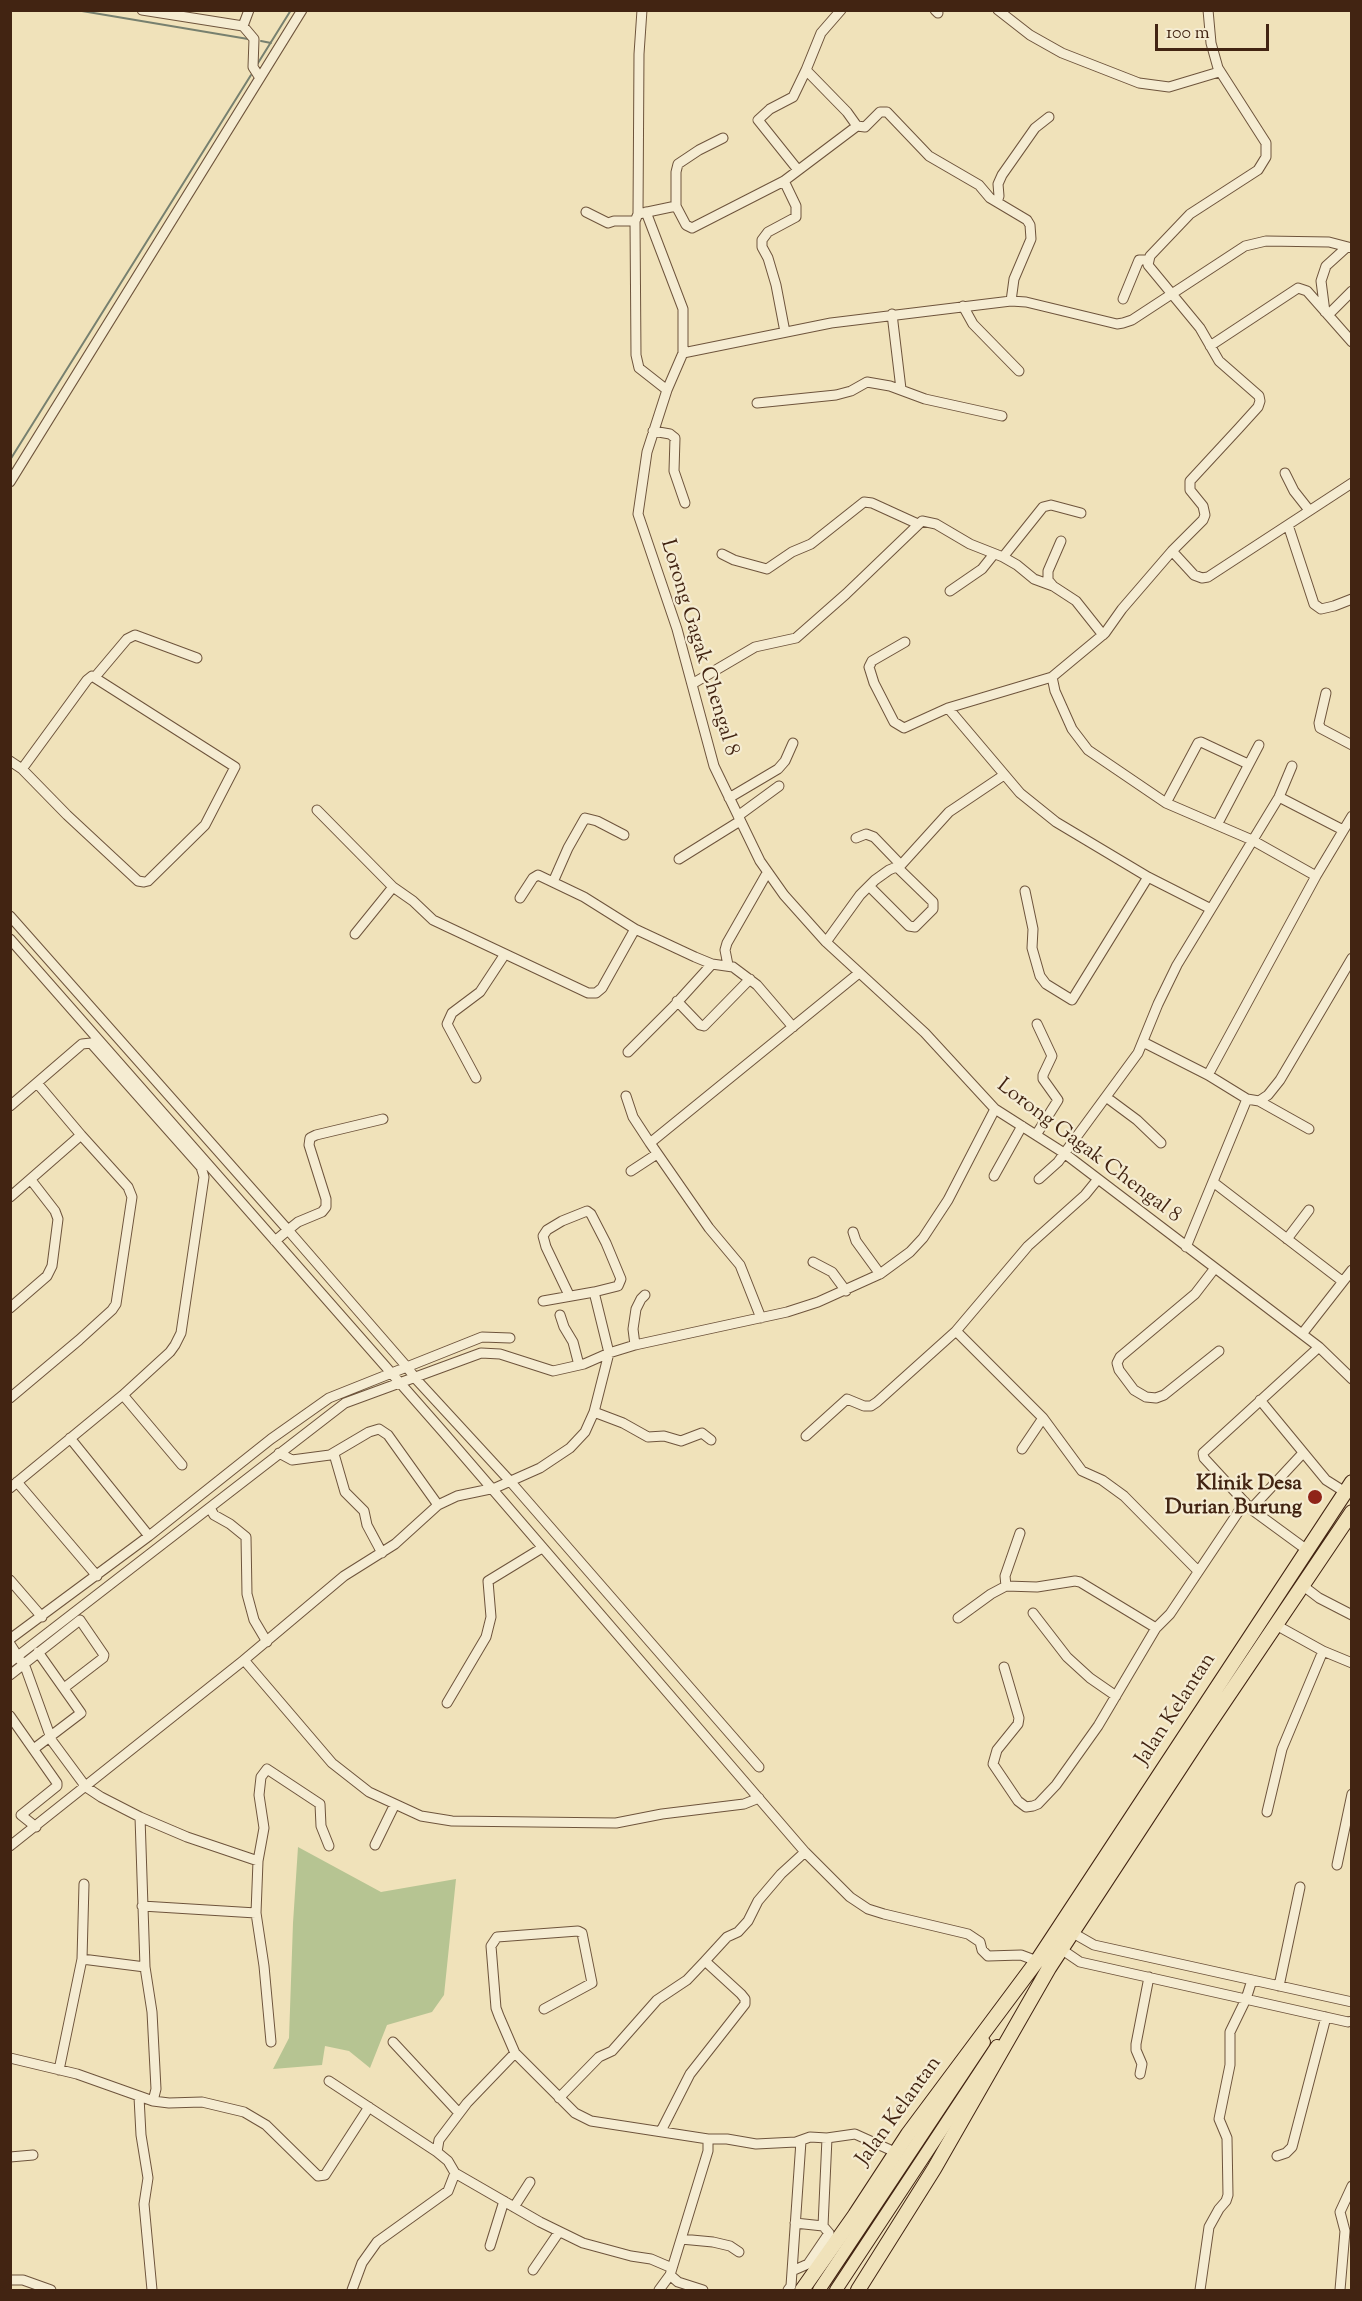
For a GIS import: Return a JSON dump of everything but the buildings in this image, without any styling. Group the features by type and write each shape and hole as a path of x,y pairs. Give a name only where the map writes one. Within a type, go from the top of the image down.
{"highway":[{"name":"Jalan Kelantan","path":"858,2290 934,2169 1043,1964 1348,1487"},
{"name":"Jalan Kelantan","path":"804,2290 895,2152 1043,1964 1062,1949 1352,1512"}],"main road":[{"name":"Jalan Kelantan","path":"819,2290 1043,1964"},
{"name":"Jalan Kelantan","path":"836,2290 920,2164 1043,1964"}],"street":[{"path":"142,10 179,13 243,26 254,39 254,67 260,78"},
{"path":"243,26 249,10"},
{"path":"10,482 302,10"},
{"path":"642,10 639,54 638,363 644,373 667,390"},
{"path":"798,170 758,120 770,109 794,97 816,41 841,10"},
{"path":"998,10 1030,36 1062,53 1139,83 1169,87 1219,72"},
{"path":"905,642 872,661 869,667 874,683 894,722 900,727 908,727 948,708 1052,678 1103,635 1122,609 1172,551 1203,520 1205,515 1203,506 1190,490 1190,481 1258,407 1260,402 1255,393 1223,366 1200,328 1150,268 1148,260 1155,249 1190,214 1258,170 1266,157 1266,143 1219,72 1211,43 1208,10"},
{"path":"806,70 847,112 857,126"},
{"path":"723,138 678,164 676,206 686,225 692,228 784,181 857,126 865,127 880,112 887,112 923,151 979,185 987,195 1023,217 1030,225 1031,239 1014,279 1011,297"},
{"path":"997,202 998,184 1002,175 1035,128 1049,117"},
{"path":"784,181 796,206 796,217 768,232 762,240 762,247 768,258 776,285 785,332"},
{"path":"586,212 608,223 676,206"},
{"path":"640,216 683,309 683,353 831,323 963,306 1011,297 1117,324 1132,320 1170,291 1245,246 1284,241 1329,242 1349,248"},
{"path":"1327,313 1321,281 1326,266 1349,248"},
{"path":"1122,299 1137,264 1142,259 1148,260"},
{"path":"1210,346 1298,288 1307,291 1352,342"},
{"path":"1327,313 1352,291"},
{"path":"963,306 973,324 1019,371"},
{"path":"892,314 901,389"},
{"name":"Lorong Gagak Chengal 8","path":"683,353 667,390 647,452 639,518 697,682 708,750 729,798 767,873 784,896 828,938 859,973 925,1033 995,1109 1064,1153 1319,1347 1352,1379"},
{"path":"757,402 836,395 851,391 867,382 901,389 925,399 1002,416"},
{"path":"653,431 670,434 675,438 674,471 685,503"},
{"path":"1285,473 1294,491 1309,510"},
{"path":"1172,551 1194,575 1202,578 1208,577 1352,483"},
{"path":"722,554 734,560 767,569 792,552 811,544 864,502 872,503 918,524"},
{"path":"950,591 998,556 1043,507 1051,506 1081,513"},
{"path":"697,682 755,647 796,638 922,521 936,524 960,539 1017,565 1034,579 1053,586 1076,601 1103,635"},
{"path":"1287,525 1314,604 1321,609 1352,599"},
{"path":"1053,586 1048,580 1048,571 1061,541"},
{"path":"22,769 87,680 95,676 127,639 135,636 196,658"},
{"path":"10,761 22,769 67,815 141,882 148,881 205,825 235,767 95,676"},
{"path":"1052,678 1055,691 1072,729 1088,750 1166,802 1252,840 1316,876"},
{"path":"1326,693 1319,723 1320,728 1352,745"},
{"path":"948,708 1020,793 1056,822 1148,877 1210,909"},
{"path":"1166,802 1198,743 1202,742 1248,764"},
{"path":"729,798 778,769 785,761 792,743"},
{"path":"1217,825 1259,745"},
{"path":"1039,1179 1055,1166 1131,1064 1177,965 1279,797 1292,766"},
{"path":"828,938 869,886 890,870 900,867 949,812 1004,775"},
{"path":"679,859 739,818 779,786"},
{"path":"1279,797 1342,830"},
{"path":"317,810 393,887 413,901 433,921 588,993 596,993 602,988 635,929"},
{"path":"1208,1075 1316,876 1352,816"},
{"path":"553,882 585,818 597,821 624,835"},
{"path":"856,838 866,834 874,837 933,902 933,909 915,927 909,926 869,886"},
{"path":"728,965 725,950 727,943 767,873"},
{"path":"520,898 535,875 553,882 596,904 635,929 712,964 728,965 750,979 793,1027"},
{"path":"1025,891 1033,929 1032,948 1040,976 1046,984 1072,1000 1148,877"},
{"path":"355,934 393,887"},
{"path":"10,916 759,1767"},
{"path":"10,939 201,1167 204,1177 179,1339 170,1352 123,1395 14,1485 97,1576"},
{"path":"476,1078 447,1024 452,1013 480,992 505,954"},
{"path":"1259,1101 1268,1095 1280,1080 1352,958"},
{"path":"628,1052 712,964"},
{"path":"650,1143 859,973"},
{"path":"677,1001 704,1026 750,979"},
{"path":"1036,1135 1058,1100 1043,1079 1052,1056 1037,1024"},
{"path":"10,1106 82,1044 91,1042 102,1049 493,1488 542,1548 805,1852 850,1897 868,1909 968,1934 980,1942 982,1950 988,1956 1021,1955 1043,1964"},
{"path":"1143,1042 1208,1075 1247,1099 1259,1101 1309,1129"},
{"path":"10,1398 79,1340 116,1304 132,1197 128,1187 37,1083"},
{"path":"626,1095 633,1117 657,1154 709,1228 740,1265 761,1318"},
{"path":"1106,1097 1137,1120 1161,1143"},
{"path":"1186,1247 1247,1099"},
{"path":"10,1675 21,1660 210,1508 329,1398 411,1372 482,1337 490,1344 553,1371 579,1365 635,1345 761,1318 818,1302 880,1274 910,1252 923,1238 948,1200 995,1109"},
{"path":"275,1241 298,1222 322,1212 326,1207 326,1199 309,1145 310,1138 316,1134 383,1119"},
{"path":"994,1176 1022,1126"},
{"path":"10,1197 81,1135"},
{"path":"631,1171 657,1154"},
{"path":"806,1436 847,1399 864,1406 871,1406 877,1402 956,1331 1028,1246 1085,1195 1098,1179"},
{"path":"10,1308 47,1276 52,1266 58,1219 55,1211 31,1180"},
{"path":"1213,1182 1342,1281"},
{"path":"543,1301 618,1286 621,1279 620,1271 591,1214 585,1210 548,1230 543,1236 569,1295"},
{"path":"1287,1239 1309,1210"},
{"path":"853,1232 856,1241 880,1274"},
{"path":"813,1262 831,1272 846,1291"},
{"path":"1215,1269 1195,1294 1120,1357 1119,1370 1134,1390 1146,1397 1156,1398 1164,1395 1219,1351"},
{"path":"1302,1334 1352,1270"},
{"path":"10,1846 267,1642 344,1576 382,1553 438,1505 457,1496 493,1488 540,1468 570,1448 585,1432 594,1412 609,1353 594,1292"},
{"path":"635,1345 633,1329 636,1309 640,1299 645,1295"},
{"path":"560,1315 573,1342 579,1365"},
{"path":"956,1331 1043,1418 1082,1471 1102,1480 1124,1496 1198,1570"},
{"path":"411,1372 466,1358 490,1344 510,1338"},
{"path":"1307,1550 1248,1505 1204,1458 1203,1454 1319,1347"},
{"path":"258,1861 187,1837 140,1817 86,1787 59,1752 51,1737 21,1660 10,1642 149,1536 269,1453 341,1405 395,1378"},
{"path":"123,1395 182,1465"},
{"path":"1260,1400 1326,1480 1348,1487"},
{"path":"594,1412 648,1437 664,1436 681,1440 702,1433 711,1440"},
{"path":"1022,1449 1043,1418"},
{"path":"269,1453 292,1460 334,1454 369,1432 379,1429 385,1431 438,1505"},
{"path":"70,1438 149,1536"},
{"path":"1004,1667 1019,1718 1018,1724 997,1750 993,1764 1018,1801 1026,1807 1038,1804 1056,1785 1098,1726 1156,1628 1170,1614 1198,1570 1248,1505 1303,1453"},
{"path":"334,1454 345,1492 364,1511 367,1525 382,1553"},
{"path":"210,1508 214,1515 246,1537 248,1542 247,1594 254,1620 267,1642"},
{"path":"1006,1586 1005,1576 1020,1533"},
{"path":"447,1703 486,1638 491,1617 488,1581 542,1548"},
{"path":"10,1580 42,1617"},
{"path":"958,1618 1006,1586 1037,1587 1075,1581 1156,1628"},
{"path":"1302,1585 1319,1598 1352,1615"},
{"path":"1033,1613 1067,1657 1090,1678 1116,1696"},
{"path":"10,1662 21,1660 38,1652 80,1620 103,1652 103,1658 64,1688"},
{"path":"1276,1625 1323,1651 1352,1663"},
{"path":"1267,1812 1282,1749 1323,1651"},
{"path":"35,1748 81,1713 38,1652"},
{"path":"244,1660 332,1763 369,1792 421,1816 439,1820 616,1823 662,1814 744,1804 759,1798"},
{"path":"654,1677 670,1664"},
{"path":"683,1710 698,1697"},
{"path":"10,1716 35,1748 57,1785 21,1815 36,1827"},
{"path":"271,2042 264,1966 256,1913 258,1861 264,1828 259,1795 261,1777 266,1769 320,1804 321,1826 328,1846"},
{"path":"1337,1865 1352,1794"},
{"path":"375,1845 395,1804"},
{"path":"140,1817 145,1968 152,2012 156,2089 153,2101"},
{"path":"559,2098 599,2057 612,2051 657,2000 687,1980 727,1937 738,1932 748,1921 758,1901 781,1874 805,1852"},
{"path":"59,2070 82,1959 84,1884"},
{"path":"1279,1986 1300,1887"},
{"path":"142,1906 256,1913"},
{"path":"544,2009 592,1983 582,1933 578,1931 497,1936 491,1946 495,2008 515,2053 575,2113 591,2121 756,2144 855,2134 895,2152"},
{"path":"1073,1933 1094,1946 1352,2002"},
{"path":"1062,1949 1080,1962 1326,2017 1352,2020"},
{"path":"82,1959 145,1968"},
{"path":"661,2131 690,2074 745,2004 741,1994 705,1961"},
{"path":"1140,2074 1142,2064 1136,2044 1149,1977"},
{"path":"1200,2290 1209,2227 1228,2195 1227,2138 1219,2119 1230,2065 1230,2032 1246,1999 1252,1980"},
{"path":"1277,2156 1286,2153 1294,2142 1326,2017"},
{"path":"393,2042 459,2113"},
{"path":"437,2151 439,2139 459,2113 515,2053"},
{"path":"10,2058 59,2070 153,2101 202,2102 244,2112 266,2125 318,2176 325,2175 369,2107"},
{"path":"329,2081 437,2151 448,2161 455,2173 504,2202 583,2243 651,2259 671,2272 678,2282 703,2290"},
{"path":"139,2097 141,2135 148,2178 144,2204 152,2290"},
{"path":"792,2271 808,2264 829,2234 823,2226 827,2138"},
{"path":"659,2290 671,2272 708,2151 708,2139"},
{"path":"788,2290 791,2286 801,2141"},
{"path":"10,2157 33,2155"},
{"path":"352,2290 362,2263 377,2242 448,2191 455,2173"},
{"path":"514,2207 530,2182"},
{"path":"1340,2290 1345,2231 1340,2211 1352,2186"},
{"path":"490,2246 504,2202"},
{"path":"795,2223 823,2226"},
{"path":"533,2270 559,2232"},
{"path":"681,2239 713,2242 730,2246 738,2252"},
{"path":"10,2280 23,2280 51,2290"}],"green space":[{"path":"298,1847 381,1892 456,1879 444,1995 432,2012 387,2025 370,2068 349,2051 325,2046 322,2065 273,2069 289,2038"}],"waterway":[{"path":"76,10 248,39"},
{"path":"258,63 291,10"},
{"path":"261,41 271,43"},
{"path":"10,460 251,75"}],"place":[{"name":"Klinik Desa Durian Burung","path":"1315,1497"}]}
